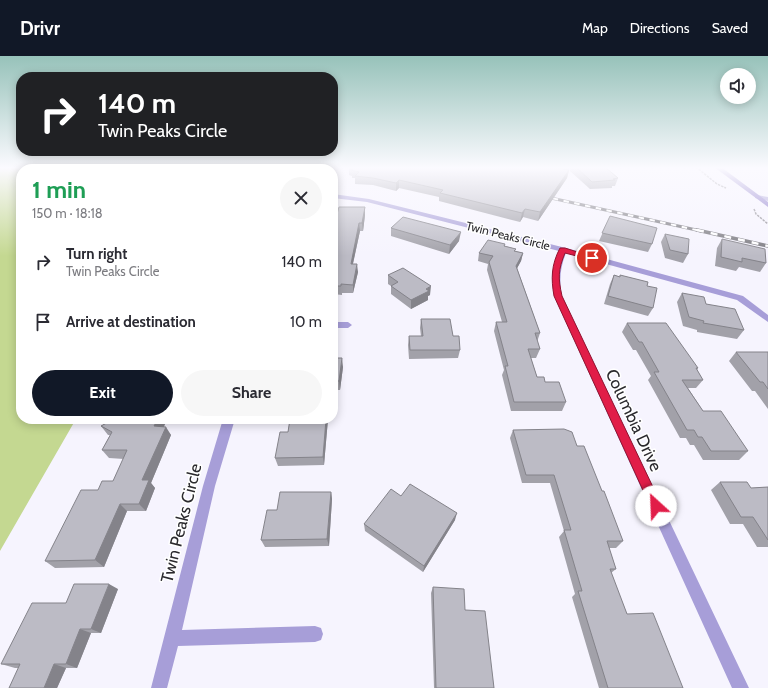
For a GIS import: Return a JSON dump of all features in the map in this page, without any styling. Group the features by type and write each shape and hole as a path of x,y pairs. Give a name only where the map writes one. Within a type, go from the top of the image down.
{"main road":[{"path":"757,197 768,205"}],"street":[{"name":"Twin Peaks Circle","path":"338,197 367,200 563,250 740,298 768,320"},
{"path":"757,197 768,198"},
{"name":"Columbia Drive","path":"563,250 556,266 555,278 558,296 741,688"},
{"path":"338,325 348,325"},
{"name":"Twin Peaks Circle","path":"159,688 174,638 196,536 228,424"},
{"path":"174,638 315,634"}],"path":[{"path":"751,207 755,213 768,224"}],"green space":[{"path":"0,196 16,196 16,424 73,424 0,551"}],"building":[{"path":"454,196 551,196 540,212 525,209 522,213"},
{"path":"339,207 365,207 362,223 359,223 351,264 357,264 353,285 341,284 341,286 338,286"},
{"path":"610,216 657,228 652,244 602,233"},
{"path":"403,217 461,232 450,245 391,228"},
{"path":"665,234 689,239 688,254 670,250"},
{"path":"722,239 765,249 766,263 742,258 742,262 721,257"},
{"path":"488,240 505,244 504,246 516,249 514,251 523,253 516,266 540,333 535,333 540,349 528,349 537,377 544,377 545,382 559,382 566,402 514,402 505,366 508,366 496,322 507,322 489,262 493,256 479,253"},
{"path":"403,268 431,286 426,289 429,291 411,300 391,286 398,282 388,275"},
{"path":"614,275 620,277 620,275 648,282 647,286 657,288 653,308 608,296"},
{"path":"682,293 704,297 706,304 735,309 744,330 703,323 704,321 689,317"},
{"path":"421,319 450,319 453,336 459,336 460,350 410,350 409,336 423,336"},
{"path":"627,323 666,323 698,368 696,368 703,380 682,380 703,411 721,411 748,451 711,451 702,437 698,437 694,430 687,430 654,372 659,372 642,342 639,342"},
{"path":"736,352 768,352 768,389 763,382 760,382"},
{"path":"338,358 342,358 339,381"},
{"path":"105,424 155,424 154,426 166,427 142,480 149,480 139,504 120,504 95,560 45,561 81,490 98,490 102,481 113,481 127,450 102,450 112,432 101,426"},
{"path":"289,424 326,424 323,457 275,458 280,432 288,432"},
{"path":"564,429 572,432 577,446 584,446 602,491 604,491 623,541 607,541 616,569 610,569 627,614 653,613 683,688 608,688 578,591 582,591 564,530 571,530 554,475 526,475 513,430"},
{"path":"720,482 747,482 751,488 768,487 768,540 753,517 741,517"},
{"path":"410,484 457,513 424,566 364,524 391,489 401,496"},
{"path":"280,492 331,492 327,539 261,540 267,510 277,510"},
{"path":"74,584 109,584 91,629 80,629 66,664 54,664 44,688 9,688 20,664 1,664 32,603 66,603"},
{"path":"433,587 464,589 465,610 485,611 494,688 436,688"}],"railway":[{"path":"544,196 701,231"},
{"path":"697,230 768,246"}],"route":[{"path":"592,258 563,250 556,266 555,278 558,296 656,506"}]}
